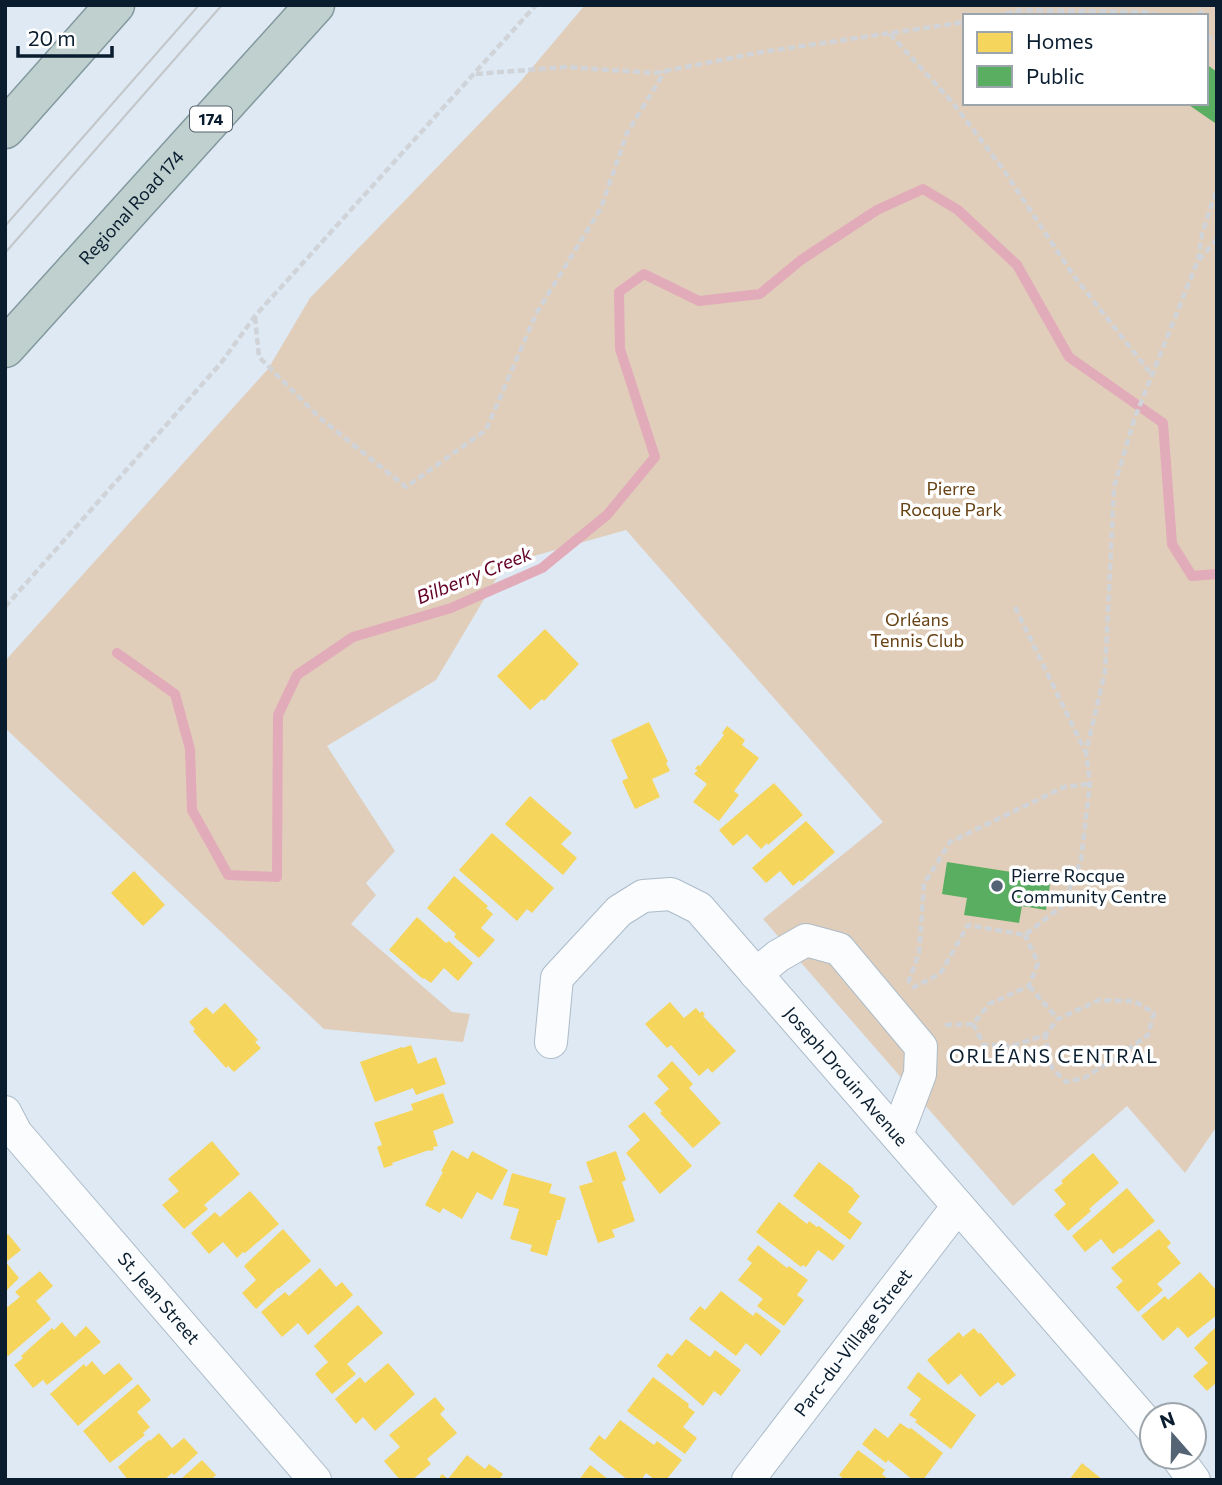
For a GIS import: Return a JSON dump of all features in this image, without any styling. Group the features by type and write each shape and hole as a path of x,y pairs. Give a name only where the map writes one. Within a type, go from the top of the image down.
{"highway":[{"path":"5,129 115,5"},
{"name":"Regional Road 174","path":"5,348 315,5"}],"street":[{"name":"Joseph Drouin Avenue","path":"551,1042 556,978 619,911 643,896 671,894 699,908 1138,1413"},
{"path":"756,974 778,956 806,940 839,949 920,1046 920,1074 897,1135"},
{"name":"St. Jean Street","path":"5,1112 16,1133 315,1480"},
{"name":"Parc-du-Village Street","path":"748,1480 958,1206"}],"path":[{"path":"5,607 221,363 255,316 536,5"},
{"path":"1004,14 1022,10 1152,14"},
{"path":"475,74 565,67 655,73 762,52 963,22"},
{"path":"890,34 953,103 1003,169 1073,275 1152,374"},
{"path":"255,316 259,357 320,418 406,487 486,430 536,314 601,208 628,133 665,71"},
{"path":"1086,752 1105,672 1114,487 1134,420 1198,260 1202,234 1217,188"},
{"path":"1198,260 1217,239"},
{"path":"1015,607 1086,752 1090,784 1081,860 1062,906 1025,935 968,925 940,974 905,991 919,953 924,884 950,842 1064,787 1090,784"},
{"path":"1025,935 1038,963 1029,986 989,1004 973,1024 984,1045 1012,1046 1045,1035 1058,1019 1099,1000 1134,1001 1153,1013 1148,1035 1084,1078 1066,1082 1052,1068 1045,1035"},
{"path":"1029,986 1058,1019"}],"green space":[{"name":"Pierre Rocque Park","path":"585,5 1217,5 1217,1126 1185,1173 1127,1106 1013,1206 763,919 883,822 626,530 505,564 436,680 327,746 395,851 366,883 376,895 351,924 452,1012 470,1014 463,1042 324,1029 5,728 5,661 268,369 310,298 520,82"}],"building: Homes":[{"path":"545,629 579,664 544,701 542,699 530,710 497,676"},
{"path":"649,722 670,771 652,779 660,797 635,809 622,781 628,778 611,740"},
{"path":"727,726 745,740 742,745 759,758 734,791 739,795 719,821 693,802 707,784 694,774 698,765 700,766 724,735 722,733"},
{"path":"774,783 803,815 761,849 747,834 733,846 719,830"},
{"path":"530,796 572,833 561,844 577,858 563,875 505,824"},
{"path":"806,821 835,852 793,886 780,871 766,883 752,868"},
{"path":"492,833 554,888 532,913 527,909 517,921 459,870"},
{"path":"134,871 165,905 143,926 111,893"},
{"path":"454,876 488,906 486,908 493,914 481,928 495,940 479,958 454,937 456,934 427,908"},
{"path":"417,917 473,963 458,981 444,968 431,983 389,950"},
{"path":"670,1002 684,1018 696,1008 700,1013 702,1011 705,1014 703,1016 736,1051 712,1073 708,1068 699,1076 671,1045 667,1048 645,1024"},
{"path":"225,1003 258,1040 255,1042 261,1048 234,1072 228,1066 226,1068 193,1031 195,1029 189,1022 206,1007 213,1014"},
{"path":"411,1045 418,1064 436,1057 446,1084 416,1095 413,1088 375,1102 360,1062"},
{"path":"672,1061 693,1084 689,1088 721,1123 693,1148 654,1103 669,1089 657,1076"},
{"path":"443,1093 454,1123 433,1131 438,1146 433,1147 434,1150 384,1168 377,1147 382,1145 374,1123 413,1110 411,1104"},
{"path":"644,1112 692,1166 660,1194 626,1153 640,1140 628,1126"},
{"path":"212,1141 240,1174 204,1205 208,1209 184,1229 162,1205 179,1191 168,1179"},
{"path":"452,1150 468,1159 472,1151 508,1170 492,1200 477,1192 462,1219 443,1208 440,1213 425,1205"},
{"path":"616,1151 626,1180 622,1182 635,1221 612,1230 615,1237 598,1243 579,1186 593,1182 586,1162"},
{"path":"1093,1153 1119,1183 1068,1231 1054,1215 1066,1204 1054,1190"},
{"path":"819,1162 860,1196 848,1212 862,1223 850,1240 793,1196"},
{"path":"512,1173 552,1184 549,1193 566,1198 547,1256 530,1251 532,1245 510,1239 519,1209 503,1205"},
{"path":"1127,1188 1155,1221 1113,1254 1101,1239 1085,1252 1072,1236"},
{"path":"250,1191 279,1224 237,1258 223,1242 209,1254 191,1233 215,1212 220,1217"},
{"path":"779,1202 807,1224 809,1221 819,1226 845,1246 833,1261 818,1250 806,1267 801,1267 756,1232"},
{"path":"283,1229 311,1261 256,1309 242,1293 256,1280 244,1266"},
{"path":"1159,1229 1171,1243 1167,1247 1181,1263 1157,1284 1163,1290 1138,1312 1116,1287 1123,1281 1111,1268"},
{"path":"8,1234 21,1250 6,1262 19,1278 5,1292 5,1237"},
{"path":"758,1245 787,1268 789,1266 808,1280 797,1295 804,1300 784,1326 757,1306 763,1299 738,1280 752,1263 747,1259"},
{"path":"320,1268 336,1287 342,1282 353,1295 308,1335 298,1323 282,1337 261,1312 285,1292 289,1296"},
{"path":"40,1271 53,1286 36,1301 51,1319 8,1356 5,1353 5,1309 20,1297 15,1292"},
{"path":"1200,1272 1217,1291 1217,1315 1188,1338 1178,1327 1163,1341 1141,1316 1165,1296 1168,1300"},
{"path":"721,1291 753,1316 756,1312 781,1331 761,1356 746,1343 736,1356 689,1319 700,1306 705,1310"},
{"path":"358,1305 383,1333 347,1364 356,1374 332,1394 315,1374 328,1362 314,1346"},
{"path":"62,1322 75,1337 86,1326 101,1342 47,1385 43,1380 33,1388 14,1365 52,1328 54,1330"},
{"path":"1217,1326 1217,1382 1207,1391 1193,1376 1208,1363 1194,1348"},
{"path":"974,1328 1016,1375 1002,1386 998,1382 980,1397 961,1374 948,1385 927,1360 959,1332 963,1337"},
{"path":"686,1339 710,1357 715,1350 741,1370 721,1396 714,1391 703,1406 657,1366 667,1353 672,1356"},
{"path":"92,1361 104,1375 119,1363 133,1379 78,1426 50,1394 84,1364 86,1367"},
{"path":"388,1363 415,1394 375,1431 363,1417 356,1424 335,1399 360,1377 365,1383"},
{"path":"918,1372 976,1415 951,1449 909,1415 921,1399 907,1388"},
{"path":"653,1377 689,1404 688,1407 695,1412 683,1427 697,1438 685,1454 627,1411"},
{"path":"138,1384 151,1400 137,1412 150,1427 143,1433 145,1435 110,1463 83,1431"},
{"path":"435,1397 445,1409 440,1414 457,1433 427,1459 431,1464 412,1480 400,1480 384,1461 400,1447 389,1435"},
{"path":"620,1420 654,1445 657,1441 682,1460 666,1480 655,1480 646,1473 641,1480 628,1480 589,1449 599,1435 605,1440"},
{"path":"900,1423 911,1428 943,1453 923,1480 913,1480 862,1444 875,1428 888,1438"},
{"path":"159,1433 172,1448 184,1438 198,1453 174,1475 172,1473 164,1480 128,1480 118,1467"},
{"path":"858,1450 885,1470 882,1474 889,1480 845,1480 839,1475"},
{"path":"467,1455 485,1469 489,1464 503,1474 499,1480 438,1480 442,1474 448,1479"},
{"path":"202,1460 216,1475 211,1480 180,1480"},
{"path":"1082,1463 1103,1480 1069,1480"},
{"path":"590,1465 594,1468 609,1480 579,1480"}],"building: Public":[{"path":"1208,65 1217,72 1215,123 1189,105 1208,105"},
{"name":"Pierre Rocque Community Centre","path":"947,862 1051,878 1046,910 1022,906 1019,923 964,915 967,898 942,894"}],"waterway":[{"name":"Bilberry Creek","path":"117,653 175,694 190,749 192,810 228,875 277,877 278,715 297,675 353,637 451,608 542,568 607,515 655,457 620,349 619,292 644,274 699,301 760,294 801,260 877,210 923,189 958,210 1017,265 1069,357 1163,423 1172,544 1192,576 1217,574"}],"tram line":[{"path":"5,226 199,5"},
{"path":"5,253 222,5"}],"place":[{"name":"Pierre Rocque Community Centre","path":"997,886"}],"district":[{"name":"ORLÉANS CENTRAL","path":"1054,1056"}],"park label":[{"name":"Orléans Tennis Club","path":"917,630"}]}
